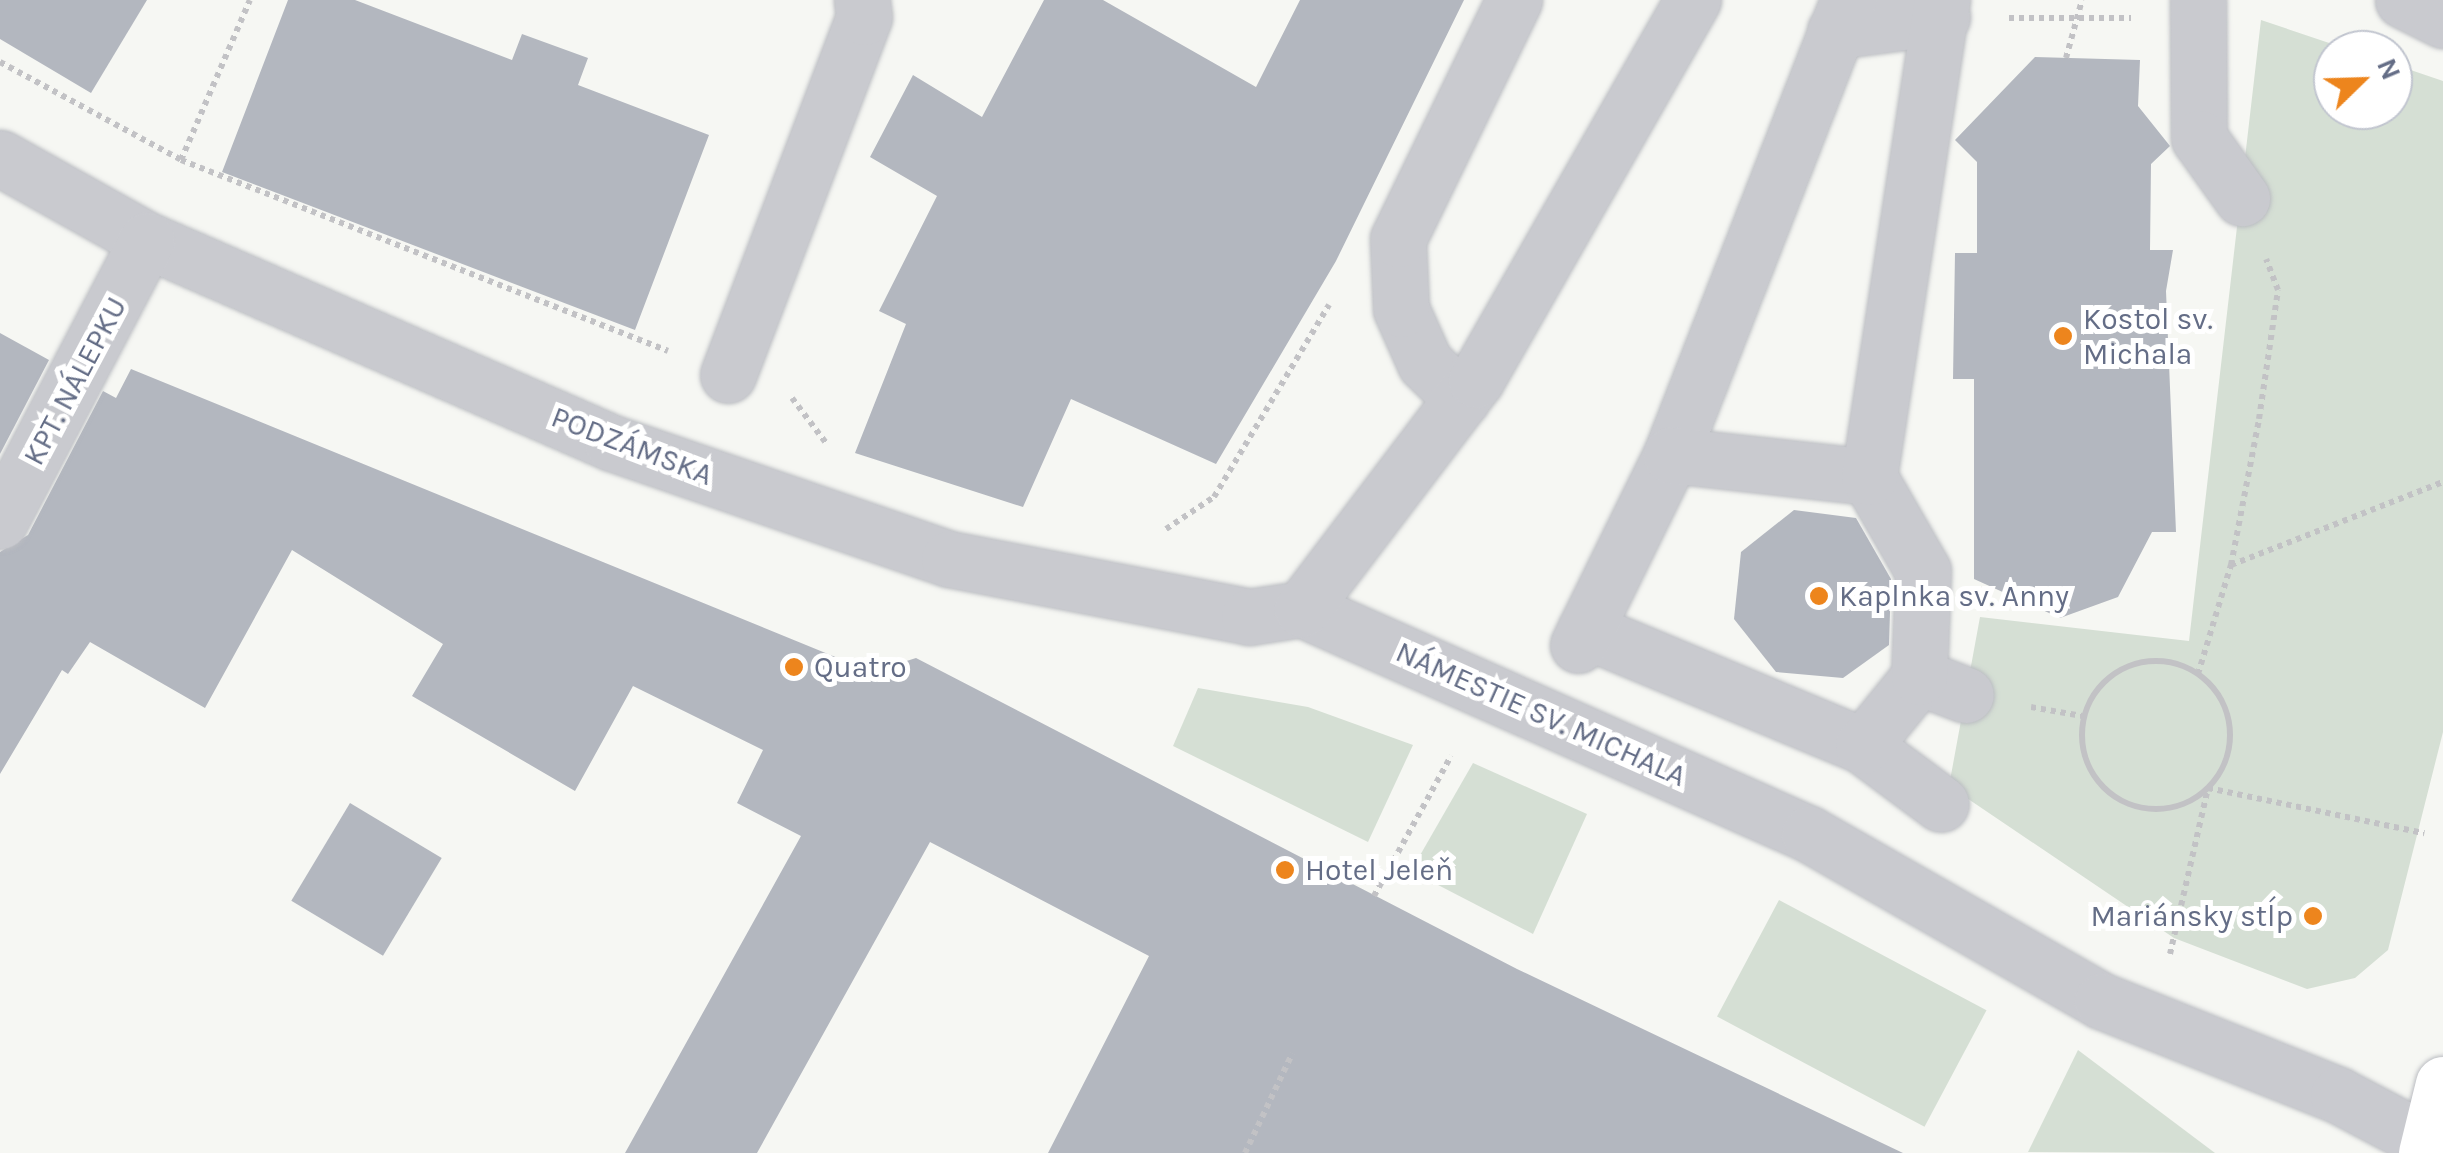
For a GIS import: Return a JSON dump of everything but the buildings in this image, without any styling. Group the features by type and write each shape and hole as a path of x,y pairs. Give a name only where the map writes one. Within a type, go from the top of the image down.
{"main road":[{"name":"NÁMESTIE SV. MICHALA","path":"2427,1147 2443,1084"}],"street":[{"path":"728,374 864,17 862,0"},
{"path":"1462,398 1424,364 1401,309 1398,239 1514,0"},
{"path":"1302,609 1462,398 1693,0"},
{"path":"2198,0 2199,138 2242,198"},
{"path":"2403,0 2443,20"},
{"path":"1864,746 1942,686 1922,571 1869,477 1942,9 1841,16 1670,455 1581,638 1864,746 1941,804"},
{"name":"PODZÁMSKA","path":"0,158 147,240 612,443 949,559 1248,617 1302,609"},
{"name":"KPT. NÁLEPKU","path":"0,520 147,240"},
{"path":"1670,455 1869,477"},
{"name":"NÁMESTIE SV. MICHALA","path":"1302,609 1809,834 2102,1002 2338,1095 2427,1147"}],"path":[{"path":"181,160 250,0"},
{"path":"2066,58 2082,0"},
{"path":"0,62 181,160 797,400 830,448"},
{"path":"2198,674 2231,565 2278,290 2242,198"},
{"path":"1160,534 1214,497 1336,292"},
{"path":"2231,565 2443,482"},
{"path":"2170,954 2208,788 2221,771 2230,729 2214,689 2198,674 2154,660 2130,664 2093,695 2082,740 2094,774 2118,800 2165,808 2208,788 2424,832"},
{"path":"1374,896 1451,756"},
{"path":"1246,1153 1292,1054"}],"shaded area":[{"path":"2261,20 2313,38 2313,130 2413,130 2413,71 2443,81 2443,732 2388,950 2355,978 2307,989 2174,938 1949,786 1980,617 2189,641"},
{"path":"1198,688 1308,707 1413,745 1368,842 1173,746"},
{"path":"1473,763 1587,814 1533,934 1411,871"},
{"path":"1779,900 1986,1010 1925,1127 1717,1017"},
{"path":"2078,1050 2215,1153 2028,1152"}],"place":[{"name":"Kostol sv. Michala","path":"2063,336"},
{"name":"Kaplnka sv. Anny","path":"1819,596"},
{"name":"Quatro","path":"794,667"},
{"name":"Hotel Jeleň","path":"1285,870"},
{"name":"Mariánsky stĺp","path":"2313,916"}]}
